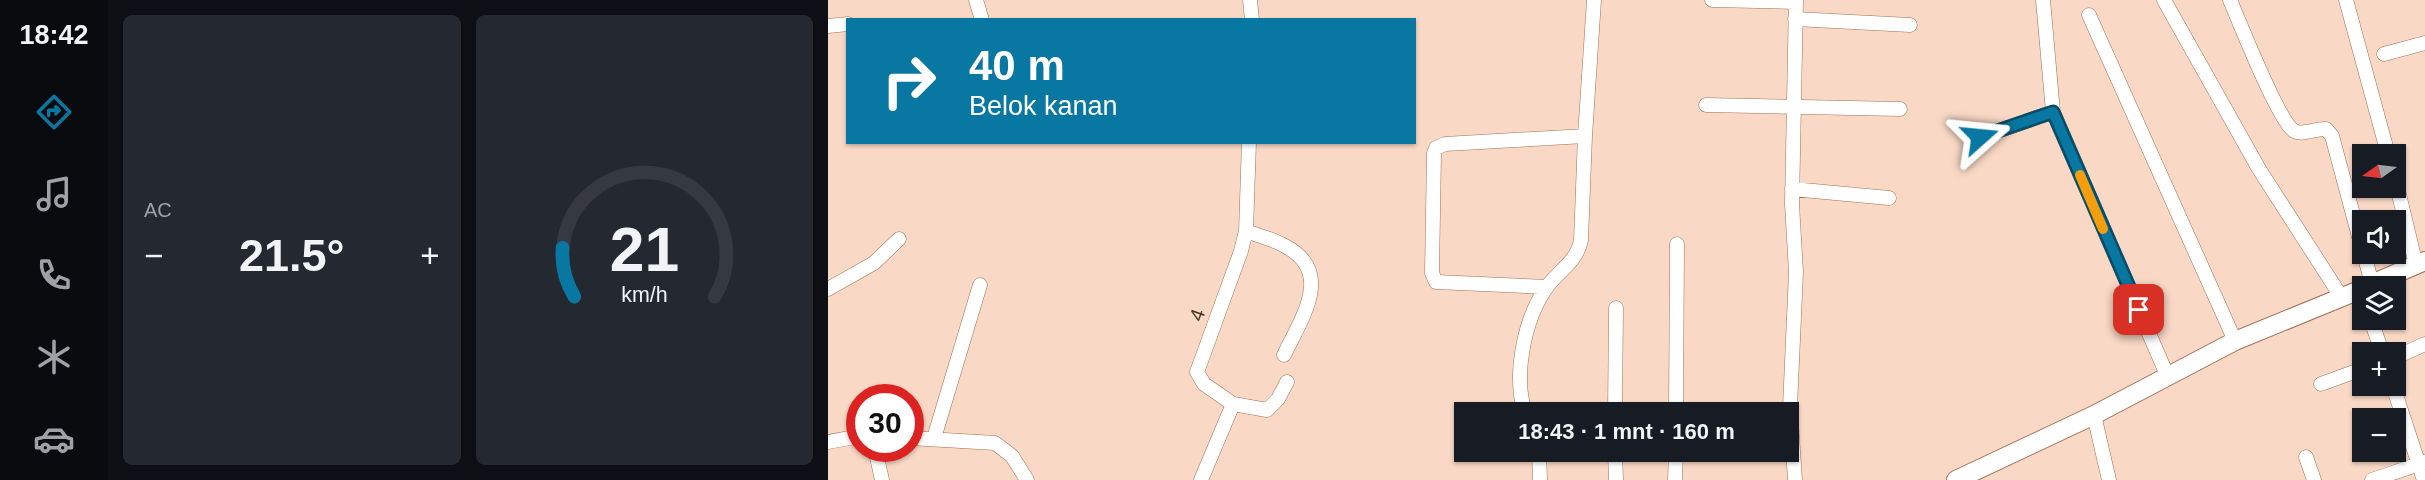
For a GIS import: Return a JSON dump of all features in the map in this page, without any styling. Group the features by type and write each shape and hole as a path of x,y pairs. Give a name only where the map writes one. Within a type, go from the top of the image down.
{"main road":[{"path":"2393,276 2421,263"},
{"path":"1956,480 2094,415 2235,341 2352,294"}],"street":[{"path":"976,0 981,18"},
{"path":"1250,0 1252,18"},
{"path":"1523,402 1520,389 1521,357 1540,299 1547,286 1579,249 1594,0"},
{"path":"1712,0 1796,1 1792,189 1796,272 1790,407 1795,480"},
{"path":"2043,0 2053,112 2167,375"},
{"path":"2164,0 2259,169 2342,298"},
{"path":"2230,0 2289,127 2302,133 2326,129 2332,136 2352,211"},
{"path":"2346,0 2385,144"},
{"path":"2089,15 2235,341"},
{"path":"1795,19 1910,25"},
{"path":"828,27 846,24"},
{"path":"2384,54 2425,44"},
{"path":"1706,105 1900,109"},
{"path":"1980,137 2053,112"},
{"path":"1547,286 1436,282 1432,273 1434,153 1436,148 1445,144 1585,136"},
{"name":"4","path":"1233,404 1203,384 1197,372 1241,251 1246,231 1249,144"},
{"path":"1792,189 1889,198"},
{"path":"2401,198 2421,263"},
{"path":"1246,231 1283,245 1302,258 1310,268 1312,278 1310,297 1284,355"},
{"path":"828,289 874,263 899,239"},
{"path":"1676,402 1677,244"},
{"path":"934,438 980,285"},
{"path":"1615,402 1616,308"},
{"path":"2406,353 2425,344"},
{"path":"2321,384 2352,373"},
{"path":"1201,480 1233,404 1267,410 1278,399 1287,382"},
{"path":"2397,396 2422,463 2424,480"},
{"path":"2094,415 2109,480"},
{"path":"924,438 995,443 1012,456 1027,480"},
{"path":"828,442 846,439"},
{"path":"2306,457 2314,480"},
{"path":"878,462 882,480"},
{"path":"1539,462 1540,480"},
{"path":"1616,462 1616,480"},
{"path":"1675,480 1676,462"},
{"path":"2372,480 2422,463"}],"slow traffic":[{"path":"2080,175 2103,229"}],"route":[{"path":"1980,137 2053,112 2139,310"}]}
